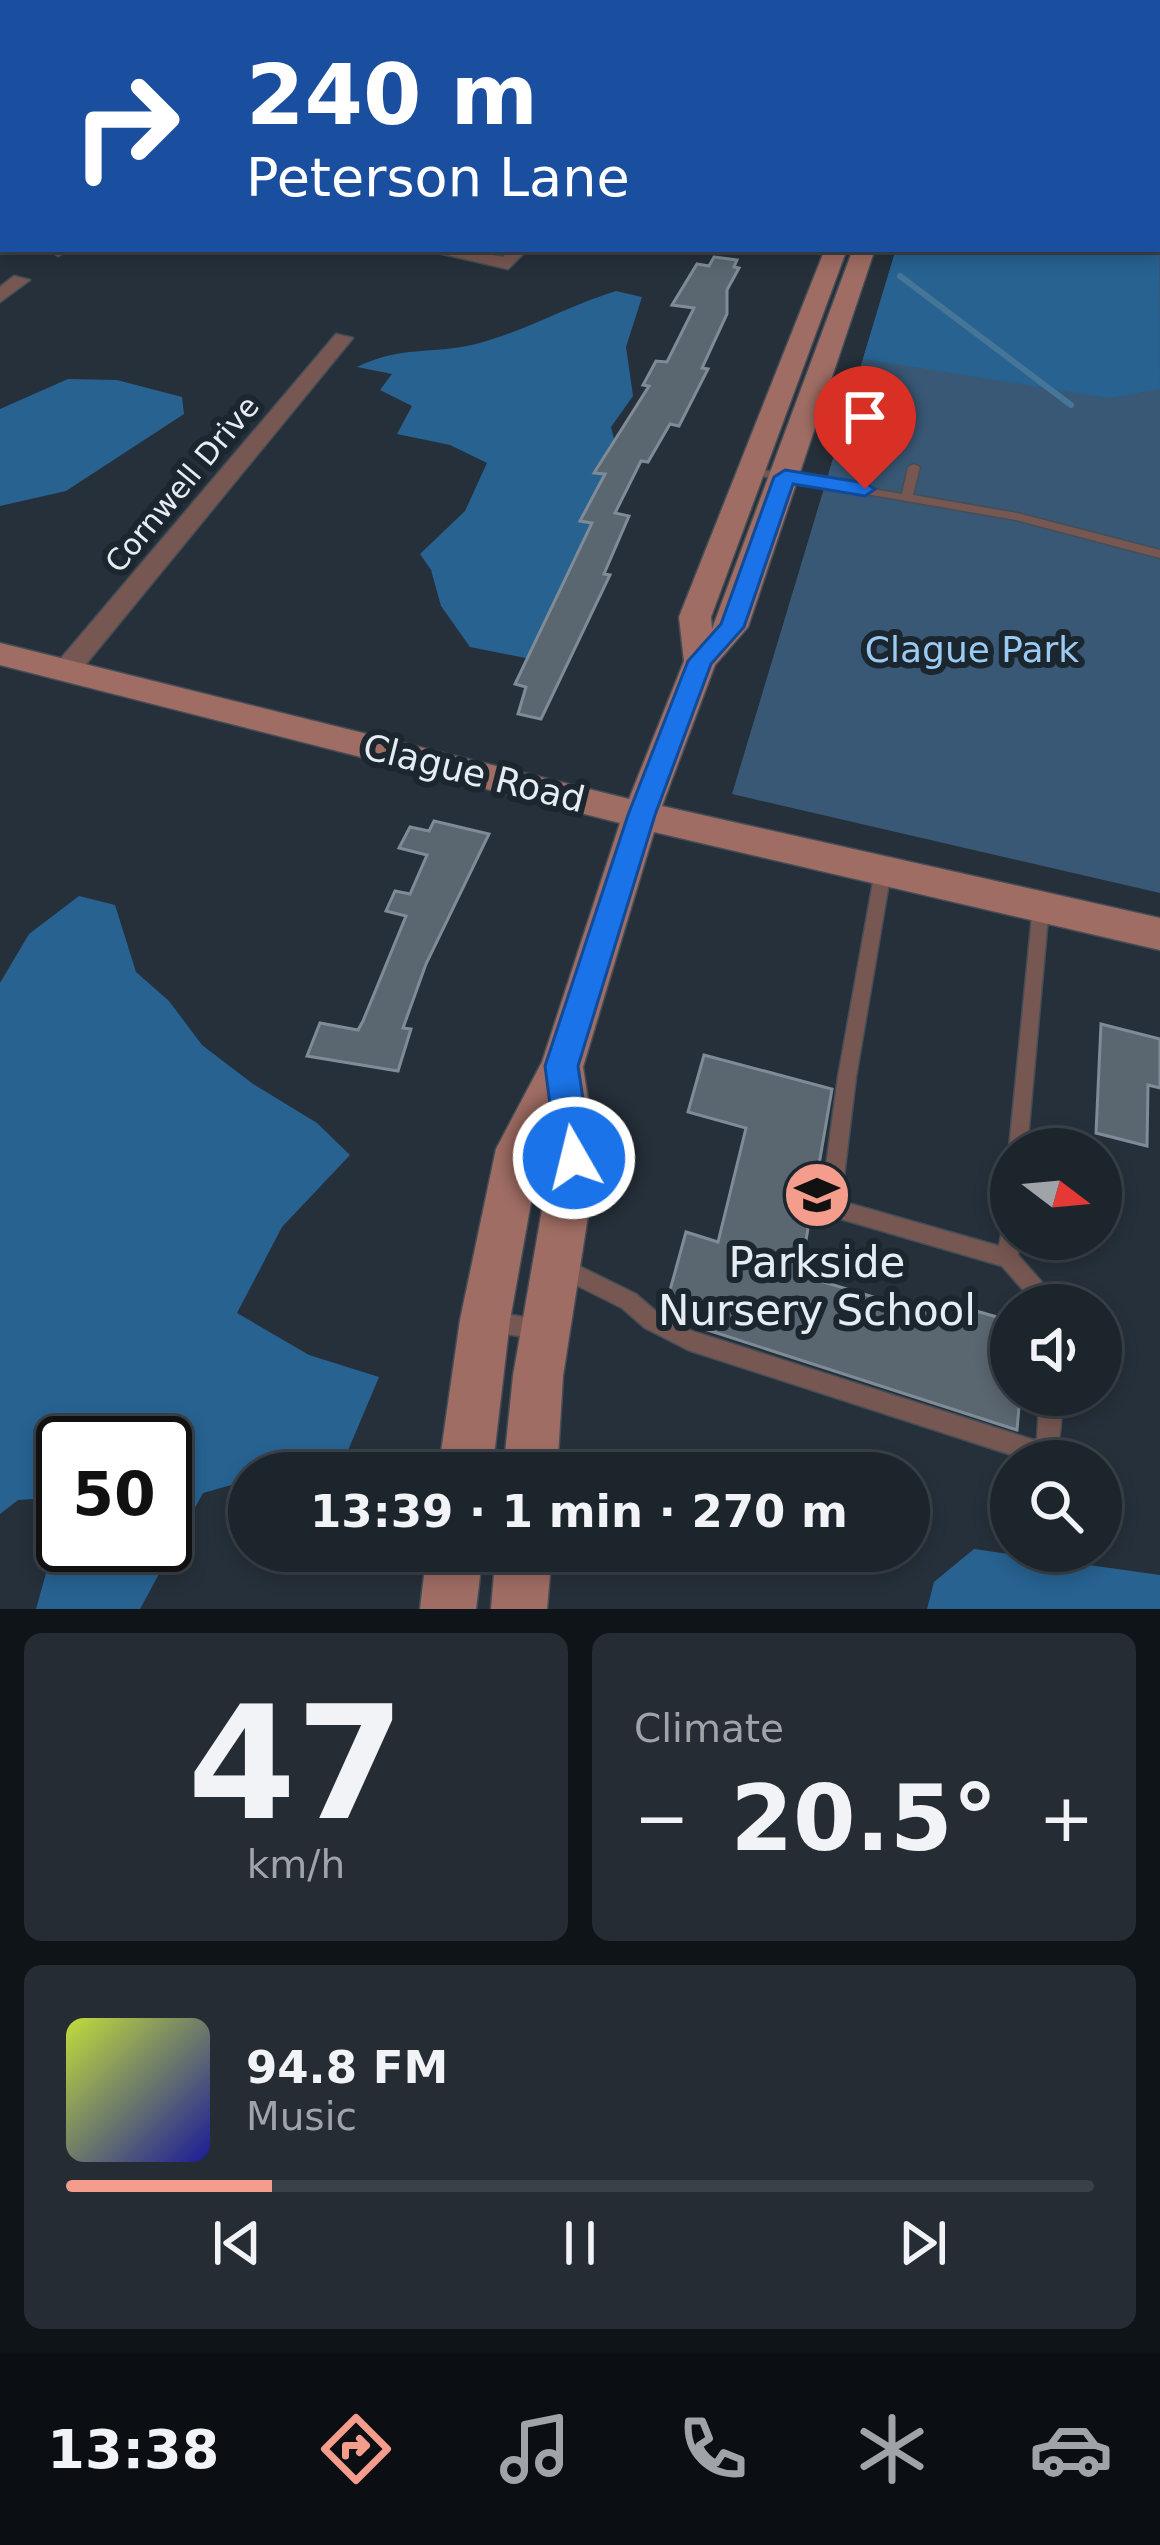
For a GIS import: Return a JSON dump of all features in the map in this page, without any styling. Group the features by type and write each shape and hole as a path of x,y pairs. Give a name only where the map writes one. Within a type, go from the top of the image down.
{"main road":[{"path":"700,661 695,617 835,252"},
{"path":"468,1452 485,1320 518,1149 562,1066 641,815 700,661 732,627 863,252"},
{"name":"Clague Road","path":"0,654 641,815 1160,934"},
{"path":"532,1452 545,1331 574,1158 562,1066"},
{"path":"448,1609 452,1572"},
{"path":"519,1609 522,1572"}],"street":[{"path":"447,252 508,263 517,252"},
{"path":"0,296 21,280"},
{"name":"Cornwell Drive","path":"67,669 343,338"}],"lane":[{"path":"908,496 914,467"},
{"path":"751,471 1058,526 1160,554"},
{"path":"884,871 847,1077 833,1208 990,1253"},
{"path":"1020,1128 1041,906"},
{"path":"1010,1260 1030,1284"},
{"path":"555,1264 629,1300 652,1321 688,1340 1036,1452 1047,1445 1049,1416"},
{"path":"485,1320 545,1331"}],"green space":[{"name":"Clague Park","path":"895,252 1160,252 1160,893 732,794"}],"shaded area":[{"path":"895,252 1159,252 1160,389 1109,398 863,359"},
{"path":"616,291 642,297 626,347 633,396 611,427 627,491 541,661 470,647 441,606 431,570 420,554 465,511 487,463 450,445 397,434 412,406 380,390 392,374 357,367 402,353 476,344"},
{"path":"68,379 117,380 182,397 184,414 66,491 0,506 0,409"},
{"path":"79,896 115,905 136,972 169,1001 202,1045 253,1084 317,1123 350,1155 282,1227 237,1313 309,1355 379,1377 347,1452 228,1452 228,1486 203,1493 192,1513 192,1416 36,1416 36,1499 18,1500 0,1514 0,983 29,934"},
{"path":"974,1549 990,1551 990,1572 1122,1570 1160,1575 1160,1609 927,1609 934,1582"},
{"path":"46,1572 160,1572 140,1609 36,1609"}],"building":[{"path":"714,257 737,260 734,267 739,268 727,290 727,314 702,368 708,369 679,426 670,424 648,462 641,461 615,513 629,516 604,574 610,575 541,719 518,714 526,687 515,684 592,523 580,521 605,474 594,473 649,386 643,385 656,361 667,362 694,308 672,305 697,264 709,266"},
{"path":"434,821 489,834 426,964 403,1028 411,1029 398,1071 307,1056 320,1023 358,1030 363,1021 406,916 386,911 395,891 410,894 427,855 399,848 410,827 429,831"},
{"path":"1101,1024 1160,1039 1160,1088 1148,1085 1147,1146 1122,1140 1122,1128 1096,1128"},
{"path":"704,1055 832,1089 800,1275 960,1323 962,1307 990,1315 990,1416 1018,1416 1017,1430 664,1312 686,1232 718,1242 746,1128 688,1112"}],"waterway":[{"path":"900,276 1071,405"}],"place":[{"name":"Parkside Nursery School","path":"817,1195"}],"route":[{"path":"574,1158 562,1066 641,815 700,661 732,627 785,477 865,489"}]}
